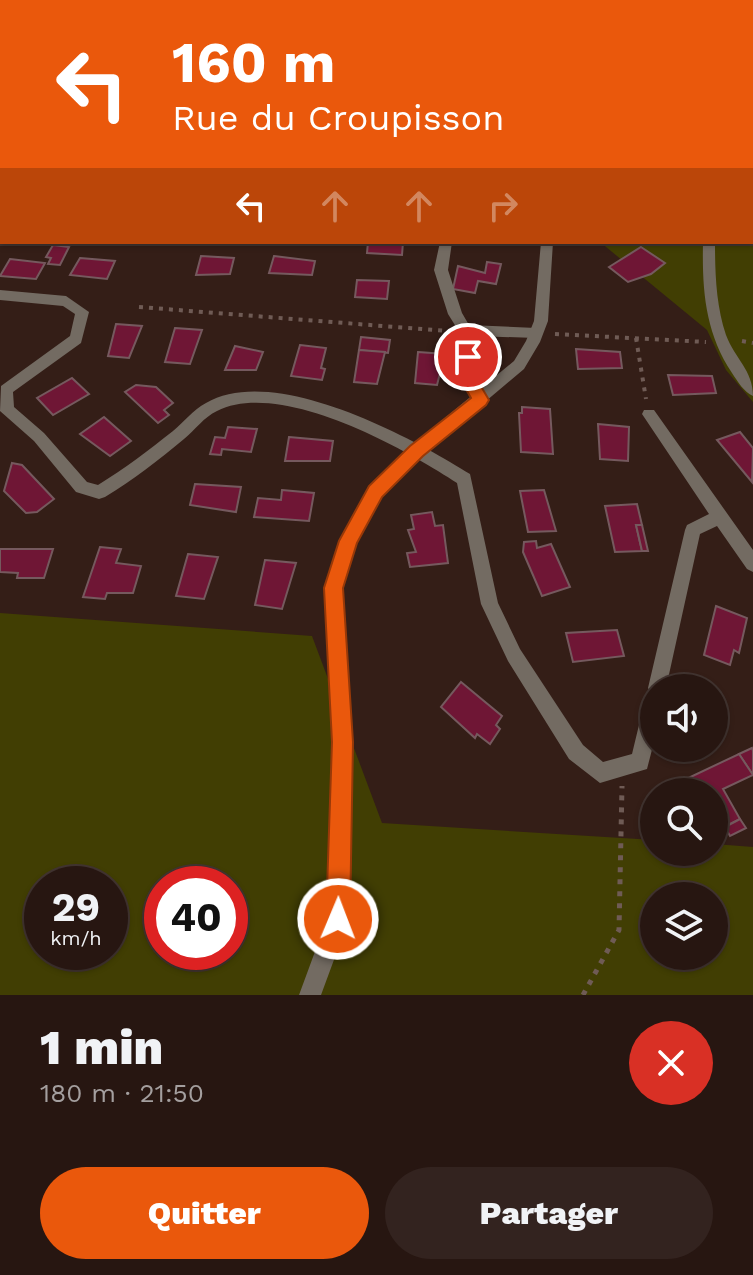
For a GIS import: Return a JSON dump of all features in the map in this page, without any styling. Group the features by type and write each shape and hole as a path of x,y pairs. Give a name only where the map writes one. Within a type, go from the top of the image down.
{"street":[{"path":"446,244 441,270 455,314 465,330 471,384 480,400"},
{"path":"310,995 338,919 343,742 333,588 348,541 375,492 416,451 519,365 541,321 547,244"},
{"path":"709,244 708,294 720,343 753,390"},
{"path":"0,295 66,301 82,312 76,339 6,390 7,410 39,437 82,487 99,492 130,475 215,405 251,399 306,404 346,415 431,456 464,479 490,604 514,655 576,752 600,773 640,762"},
{"path":"465,330 536,333"},
{"path":"649,414 718,518 753,564"},
{"path":"660,674 693,530 718,518"}],"path":[{"path":"139,307 465,330"},
{"path":"536,333 720,343"},
{"path":"636,338 649,414"},
{"path":"583,995 619,930 623,766"}],"shaded area":[{"path":"602,244 753,244 753,402 726,370 707,330"},
{"path":"0,613 312,636 382,823 640,839 640,866 728,866 728,845 753,847 753,995 0,995"}],"building":[{"path":"368,244 403,244 402,255 367,253"},
{"path":"53,245 69,247 60,265 48,264 51,258 46,257"},
{"path":"641,247 665,263 651,274 628,282 609,267"},
{"path":"201,256 234,258 230,274 196,275"},
{"path":"274,256 315,261 312,275 269,273"},
{"path":"80,258 115,261 107,279 70,275"},
{"path":"10,259 45,263 36,279 0,276"},
{"path":"487,262 501,264 496,284 478,281 475,293 453,289 458,266 485,273"},
{"path":"357,280 389,281 387,299 355,297"},
{"path":"116,324 142,326 129,358 108,356"},
{"path":"175,328 202,330 190,364 165,362"},
{"path":"361,337 390,340 388,353 359,350"},
{"path":"300,345 326,348 321,368 325,369 322,380 291,376"},
{"path":"235,346 263,352 256,370 225,370"},
{"path":"576,349 620,352 622,368 578,369"},
{"path":"359,350 385,352 377,384 354,382"},
{"path":"418,352 445,354 437,385 415,383"},
{"path":"668,375 712,376 716,393 673,395"},
{"path":"72,378 89,394 53,415 37,398"},
{"path":"136,385 156,387 173,403 164,410 169,415 158,423 125,392"},
{"path":"522,407 550,409 553,454 521,452 519,413 522,413"},
{"path":"104,417 131,441 110,456 80,434"},
{"path":"598,424 629,427 628,461 600,459"},
{"path":"228,427 257,429 251,452 222,449 221,455 210,454 215,437 225,438"},
{"path":"740,432 753,448 752,482 717,440"},
{"path":"289,437 333,441 330,461 285,461"},
{"path":"12,463 22,465 54,499 37,512 26,513 4,491"},
{"path":"195,484 241,487 236,512 190,505"},
{"path":"282,490 314,493 309,521 254,517 258,498 281,500"},
{"path":"544,490 556,531 528,532 520,491"},
{"path":"637,504 642,525 636,525 642,551 615,552 605,506"},
{"path":"432,512 435,526 443,525 448,563 410,567 407,553 416,552 408,530 414,529 411,515"},
{"path":"636,525 642,525 648,551 642,551"},
{"path":"536,541 537,548 551,544 570,587 542,596 523,552 524,542"},
{"path":"100,547 121,549 116,563 141,566 133,593 107,593 105,599 83,597"},
{"path":"0,549 53,549 44,578 17,578 18,573 0,572"},
{"path":"188,554 218,557 204,599 176,596"},
{"path":"265,560 296,563 282,609 255,605"},
{"path":"716,606 747,618 739,653 734,650 730,665 704,655"},
{"path":"617,630 624,656 573,662 566,633"},
{"path":"461,682 502,716 496,725 500,729 490,744 477,734 475,738 441,707"},
{"path":"752,748 753,751 753,775 739,754"},
{"path":"739,754 753,775 728,787 728,778 688,778 728,762"},
{"path":"728,798 740,819 728,825"},
{"path":"740,819 746,828 730,836 728,825"}],"route":[{"path":"338,919 343,742 333,588 348,541 375,492 416,451 480,400 471,384 468,357"}]}
